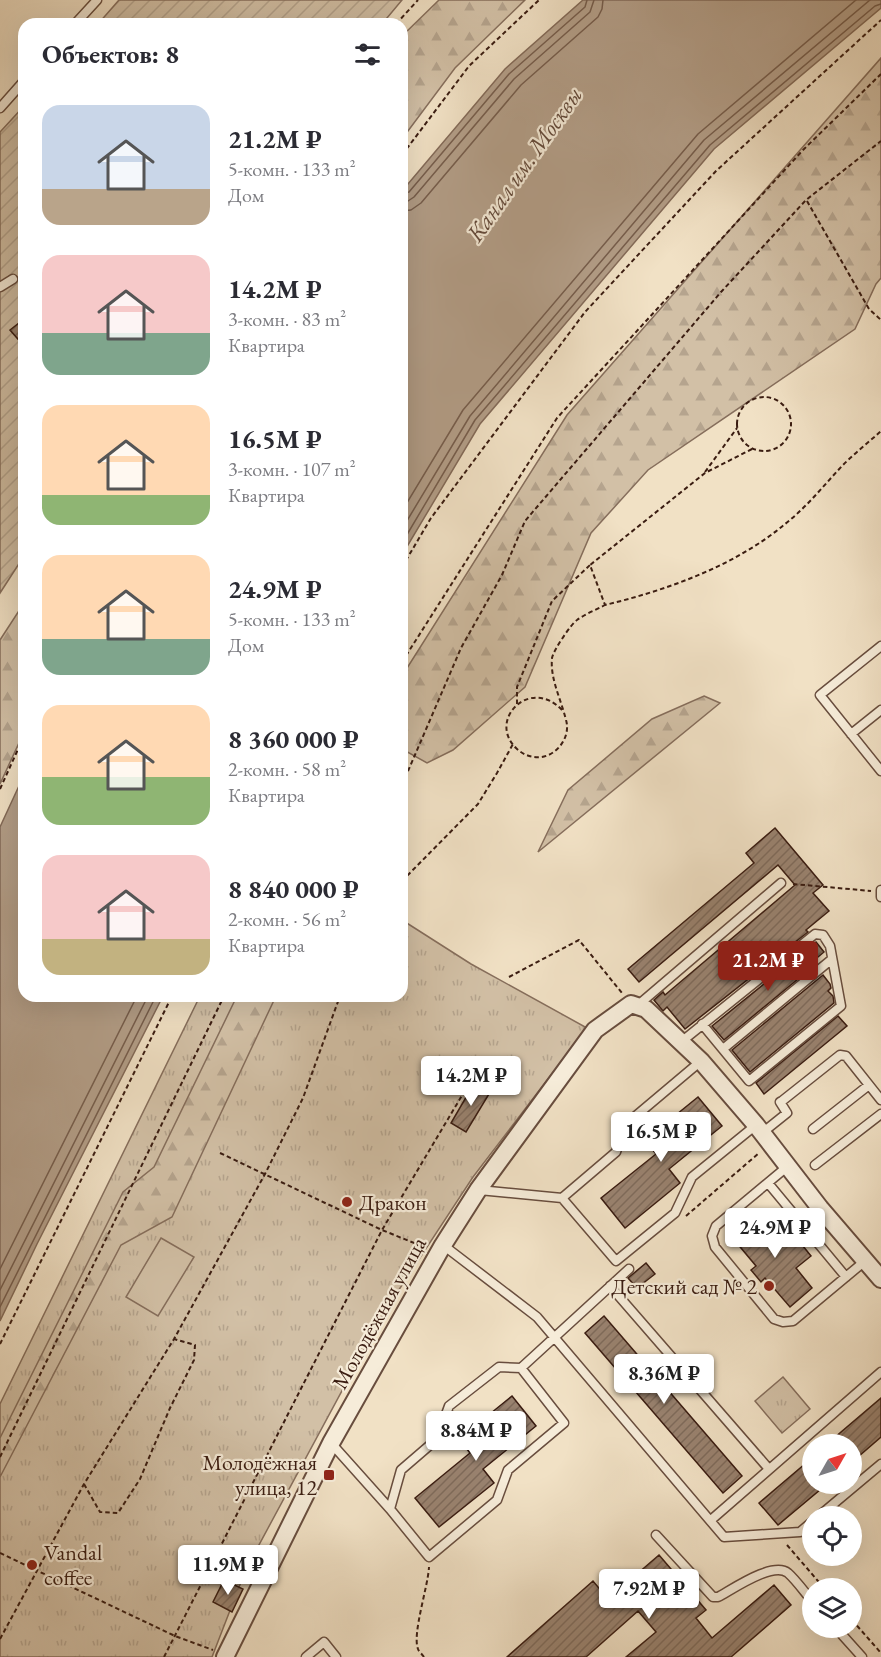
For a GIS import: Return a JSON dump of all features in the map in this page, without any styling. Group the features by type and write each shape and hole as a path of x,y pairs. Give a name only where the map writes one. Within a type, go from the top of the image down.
{"street":[{"path":"634,1005 646,1009 701,1061 875,1268"},
{"name":"Молодёжная улица","path":"221,1654 438,1248 595,1030 634,1005"}],"lane":[{"path":"80,18 97,0"},
{"path":"0,108 18,88"},
{"path":"0,287 13,279"},
{"path":"881,646 820,695 881,771"},
{"path":"851,734 881,710"},
{"path":"634,1005 781,882"},
{"path":"681,1042 702,1024 814,934 823,935 830,945 841,1006 749,1081 702,1024"},
{"path":"723,1049 832,959"},
{"path":"478,1190 562,1198 616,1261 675,1214 692,1178 763,1134 787,1113 780,1102 840,1055 846,1056 881,1100"},
{"path":"562,1198 616,1152 624,1125 701,1061"},
{"path":"813,1129 869,1085"},
{"path":"815,1165 881,1114"},
{"path":"788,1166 716,1226 712,1236 715,1247 774,1319 783,1322 793,1321 846,1277 875,1268"},
{"path":"768,1184 846,1277"},
{"path":"438,1248 537,1317 724,1537 802,1530"},
{"path":"390,1509 401,1470 437,1439 449,1406 499,1367 521,1368 629,1269"},
{"path":"610,1286 769,1469"},
{"path":"332,1443 429,1557 497,1500 508,1470 564,1423 521,1368"},
{"path":"711,1520 881,1372"},
{"path":"831,1506 881,1464"},
{"path":"656,1534 713,1597 718,1597 768,1570 786,1571 802,1589"},
{"path":"845,1638 862,1657"},
{"path":"306,1657 324,1642 336,1657"}],"path":[{"path":"402,18 418,0"},
{"path":"408,147 469,66 538,0"},
{"path":"408,557 431,518 585,312 716,171 881,20"},
{"path":"408,653 557,417 803,150 881,74"},
{"path":"408,771 461,648 502,575 525,521 722,292 806,200 881,141"},
{"path":"806,200 869,309 881,320"},
{"path":"705,473 737,428 740,411 753,399 770,398 785,407 790,416 790,434 778,448 770,451 761,452 752,449 745,444 737,428"},
{"path":"562,711 546,698 526,699 517,705 508,721 507,731 513,744 532,757 550,754 558,749 564,740 567,730 566,720 554,680 552,656 575,621 605,605 629,600 734,559 784,526 811,501 844,464 881,431"},
{"path":"517,705 516,687 552,602 590,565 705,473 752,449"},
{"path":"590,565 605,605"},
{"path":"408,875 478,804 513,744"},
{"path":"0,789 18,749"},
{"path":"781,882 881,893"},
{"path":"509,977 579,940 634,1005"},
{"path":"0,1344 169,1002"},
{"path":"0,1457 221,1002"},
{"path":"0,1639 84,1484 174,1339 265,1174 303,1098 338,1002"},
{"path":"164,1657 382,1230 467,1087"},
{"path":"680,1222 763,1134"},
{"path":"220,1153 382,1230 438,1248"},
{"path":"84,1484 99,1512 118,1513 140,1479 170,1408 194,1360 195,1345 174,1339"},
{"path":"780,1534 815,1578"},
{"path":"0,1553 175,1636 221,1654"},
{"path":"424,1657 417,1648 418,1620 428,1582 429,1557"},
{"path":"862,1631 880,1651"}],"green space":[{"path":"119,0 402,0 387,18 103,18"},
{"path":"439,0 525,0 455,68 408,131 408,30"},
{"path":"881,58 881,278 855,329 648,470 591,533 525,687 453,750 427,763 408,752 408,667 567,415"},
{"path":"18,112 18,565 0,593 0,132"},
{"path":"18,612 18,745 0,784 0,640"},
{"path":"704,696 720,703 538,852 568,790 652,719"},
{"path":"408,924 471,964 587,1028 473,1177 385,1311 246,1569 212,1657 0,1657 0,1404 197,1002 408,1002"},
{"path":"234,1002 273,1002 172,1217 121,1245 0,1477 0,1438 123,1192 154,1167"},
{"path":"161,1238 194,1257 158,1316 126,1297"},
{"path":"783,1377 810,1409 782,1433 755,1401"}],"water":[{"name":"Канал им. Москвы","path":"583,0 881,0 881,8 714,149 480,424 408,545 408,184 505,69"},
{"path":"18,788 18,1002 160,1002 0,1321 0,827"}],"building":[{"path":"18,324 18,339 10,330"},
{"path":"775,828 823,885 813,893 829,911 806,930 808,932 685,1029 667,1007 663,1011 654,1000 663,992 665,995 795,885 778,865 639,982 628,969 754,863 746,853"},
{"path":"816,942 824,952 812,962 815,965 724,1040 712,1026"},
{"path":"823,975 830,984 831,988 828,991 833,996 834,1003 750,1072 732,1050"},
{"path":"838,1016 847,1026 764,1094 756,1083"},
{"path":"481,1082 492,1089 466,1132 451,1123 472,1087 476,1089"},
{"path":"698,1097 722,1126 669,1169 680,1183 625,1228 601,1198 656,1154 645,1140"},
{"path":"753,1217 770,1238 786,1225 811,1256 796,1268 812,1288 790,1307 765,1278 761,1282 751,1270 756,1266 731,1236"},
{"path":"646,1263 655,1274 637,1288 628,1278"},
{"path":"604,1316 742,1476 723,1493 585,1333"},
{"path":"512,1396 536,1426 483,1469 494,1483 439,1527 415,1498 470,1453 459,1439"},
{"path":"881,1398 881,1437 862,1453 862,1434 839,1434"},
{"path":"802,1466 802,1494 815,1494 778,1525 759,1503"},
{"path":"659,1555 706,1610 696,1618 712,1638 774,1585 791,1605 731,1657 626,1657 656,1632 638,1611 586,1657 507,1657 593,1581 608,1599"},
{"path":"224,1580 243,1589 232,1612 213,1602"}],"place":[{"name":"Дракон","path":"347,1202"},
{"name":"Детский сад № 2","path":"769,1286"},
{"name":"Молодёжная улица, 12","path":"329,1475"},
{"name":"Vandal coffee","path":"32,1565"}]}
